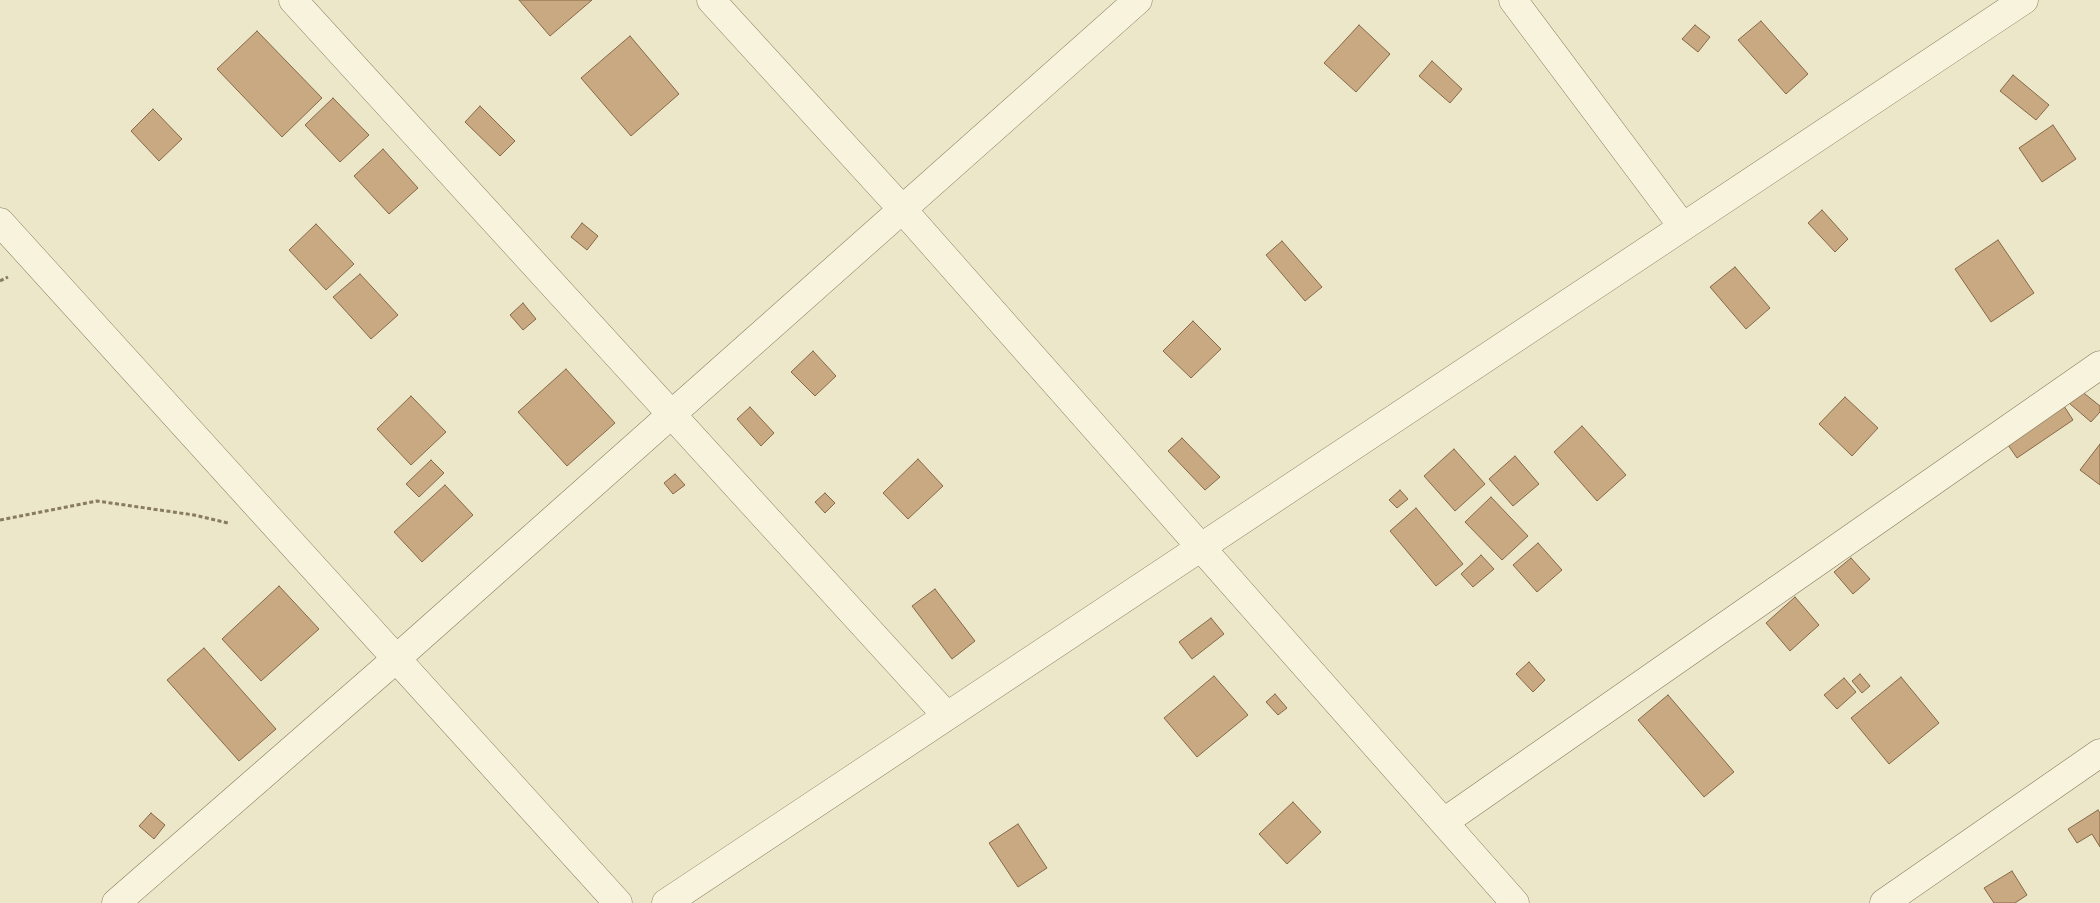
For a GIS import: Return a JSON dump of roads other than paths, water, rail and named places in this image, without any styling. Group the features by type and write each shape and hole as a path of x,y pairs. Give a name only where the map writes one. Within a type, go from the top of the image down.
{"street":[{"path":"293,0 947,716"},
{"path":"711,0 902,209 1515,903"},
{"path":"116,903 396,659 1138,0"},
{"path":"1513,0 1683,227"},
{"path":"666,903 2024,0"},
{"path":"0,222 618,903"},
{"path":"1444,822 2100,365"},
{"path":"1884,903 2100,753"}]}
